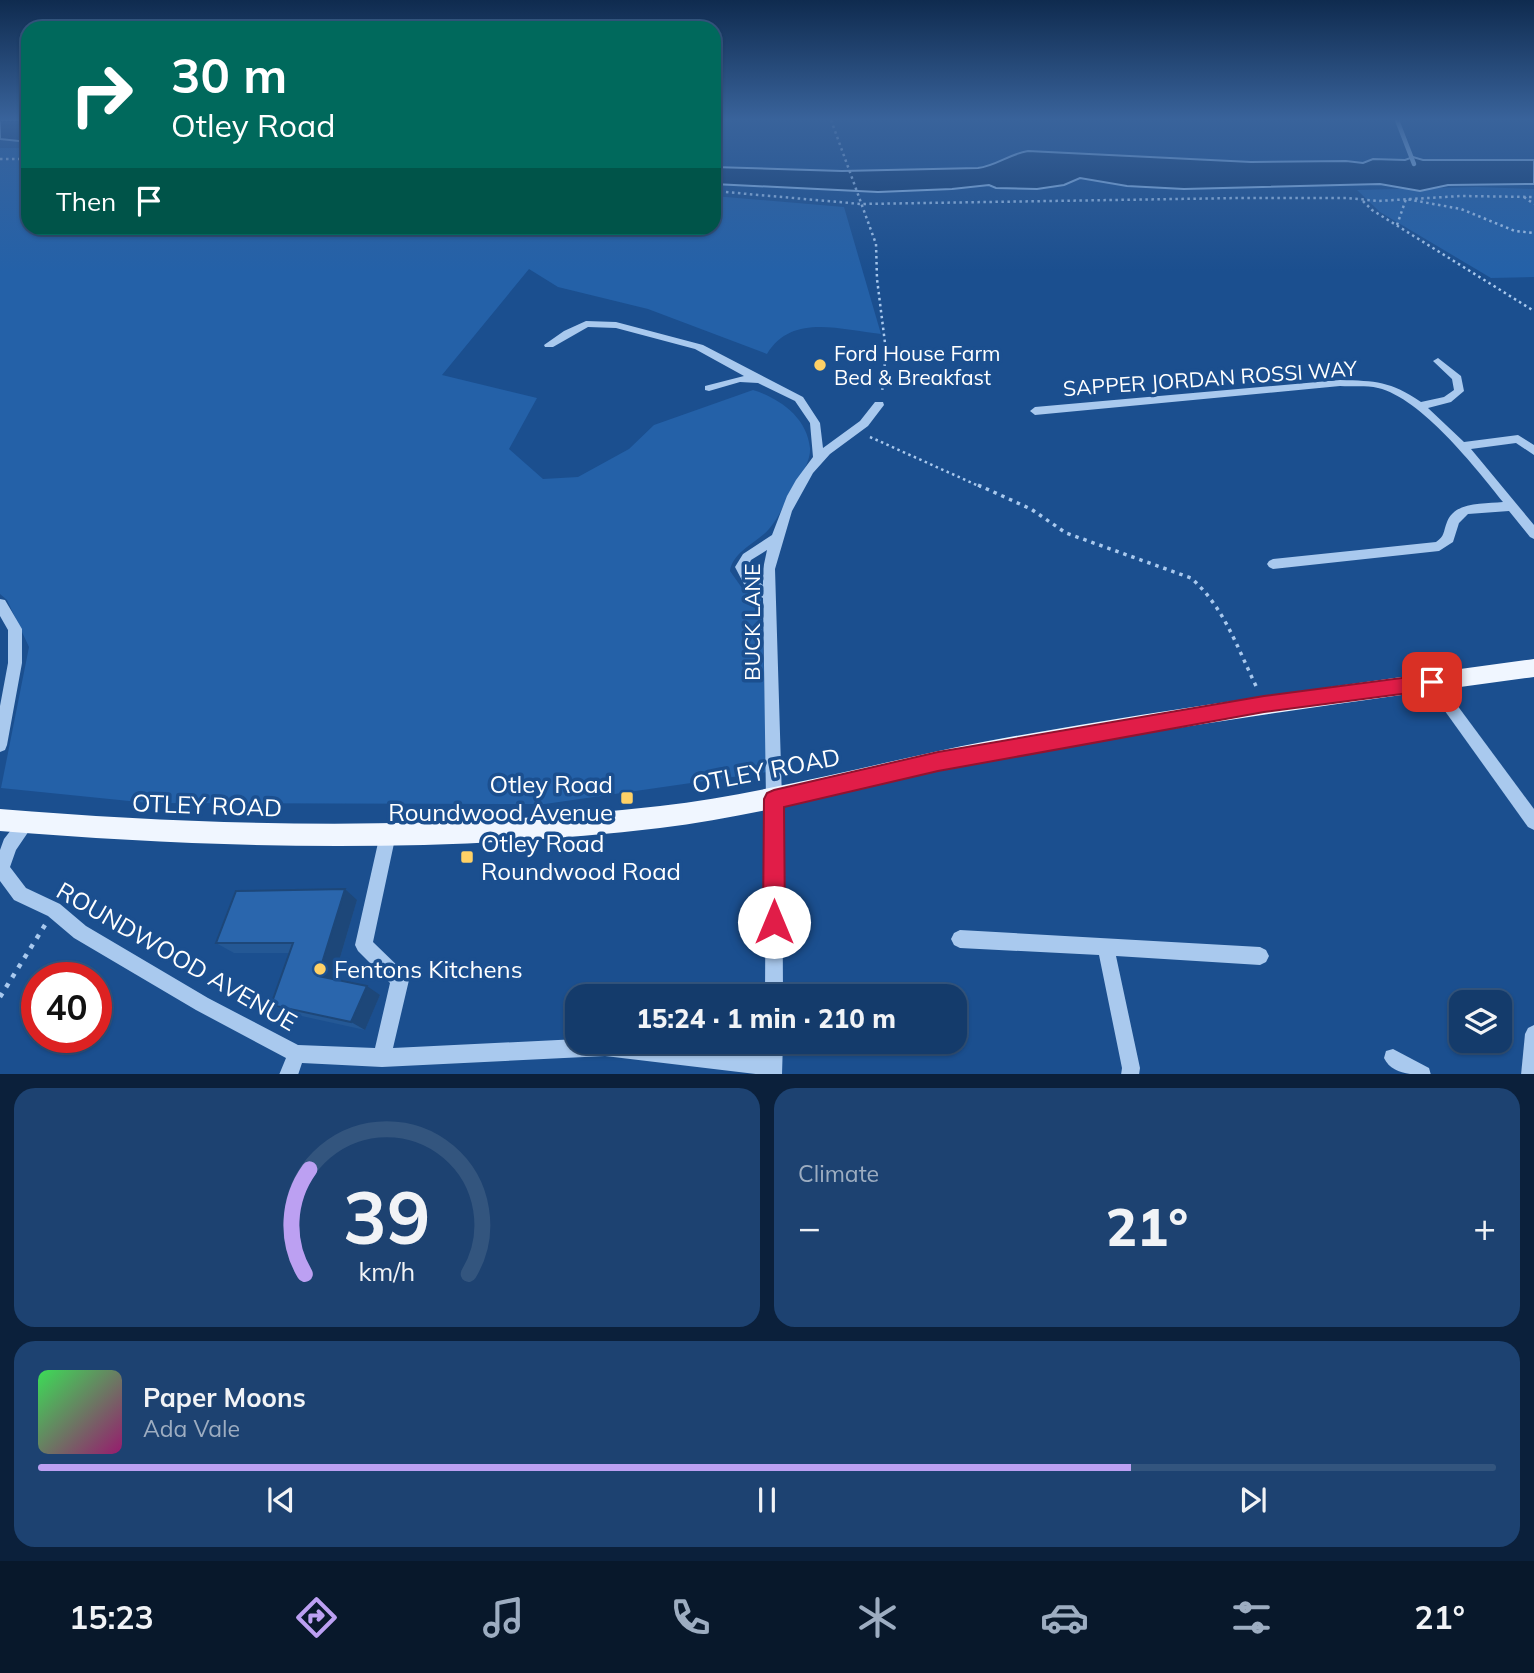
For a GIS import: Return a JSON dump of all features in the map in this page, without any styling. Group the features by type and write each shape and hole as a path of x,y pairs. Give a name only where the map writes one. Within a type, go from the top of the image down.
{"main road":[{"name":"OTLEY ROAD","path":"0,820 139,830 388,834 470,832 624,821 774,799 911,766 1264,704 1534,668"}],"street":[{"path":"549,345 567,332 586,324 616,325 699,347 799,399 815,423 819,458"},
{"path":"1420,407 1447,400 1460,391 1457,378 1438,361"},
{"path":"709,388 740,379 760,380"},
{"name":"SAPPER JORDAN ROSSI WAY","path":"1035,411 1340,383 1382,385 1420,407 1460,446 1534,534"},
{"name":"BUCK LANE","path":"774,984 774,799 769,569 775,539 787,507 819,458 858,432 879,405"},
{"path":"1460,446 1534,438"},
{"path":"1518,439 1534,451"},
{"path":"1273,564 1438,546 1449,539 1453,521 1465,510 1512,506"},
{"path":"769,595 751,584 741,566 747,557 775,539"},
{"path":"0,604 15,629 15,663 0,745"},
{"path":"1432,682 1534,822"},
{"name":"ROUNDWOOD AVENUE","path":"27,822 10,845 1,869 20,894 54,910 80,932 202,1004 297,1054 382,1058 605,1047 774,1070"},
{"path":"382,1058 400,980 364,945 388,834"},
{"path":"960,939 1260,956"},
{"path":"1106,948 1131,1068 1129,1074"},
{"path":"1530,1074 1534,1034"},
{"path":"288,1074 297,1054"},
{"path":"1393,1058 1422,1074"}],"path":[{"path":"850,170 876,244 877,279 886,351 879,405"},
{"path":"721,192 861,204 1534,197"},
{"path":"1524,197 1534,204"},
{"path":"1361,200 1534,311"},
{"path":"1397,225 1406,200"},
{"path":"1406,200 1426,206 1463,210 1509,230 1534,233"},
{"path":"858,432 1031,509 1066,533 1191,578 1202,586 1214,602 1264,704"},
{"path":"0,997 54,910"}],"shaded area":[{"path":"0,170 21,170 21,235 721,235 721,197 844,207 881,334 834,328 803,329 777,341 767,354 648,309 558,287 529,269 442,375 537,398 509,449 543,479 578,477 629,449 654,425 753,390 782,404 798,418 808,437 810,448 806,467 772,525 740,553 730,571 742,588 761,599 768,772 545,804 149,803 1,788 29,647 7,600 0,594"},
{"path":"721,170 1534,170 1534,184 1448,185 1420,191 1380,184 1184,189 1127,186 1080,178 1064,185 1037,189 996,188 989,185 878,192 721,184"},
{"path":"1477,187 1534,189 1534,277 1491,278 1380,212 1357,190"}],"building":[{"path":"345,889 318,976 367,986 351,1022 271,1005 293,943 216,943 236,891"}],"place":[{"name":"Ford House Farm Bed & Breakfast","path":"820,365"},
{"name":"Otley Road Roundwood Avenue","path":"627,798"},
{"name":"Otley Road Roundwood Road","path":"467,857"},
{"name":"Fentons Kitchens","path":"320,969"}],"route":[{"path":"774,922 774,799 938,761 1264,704 1432,682"}]}
